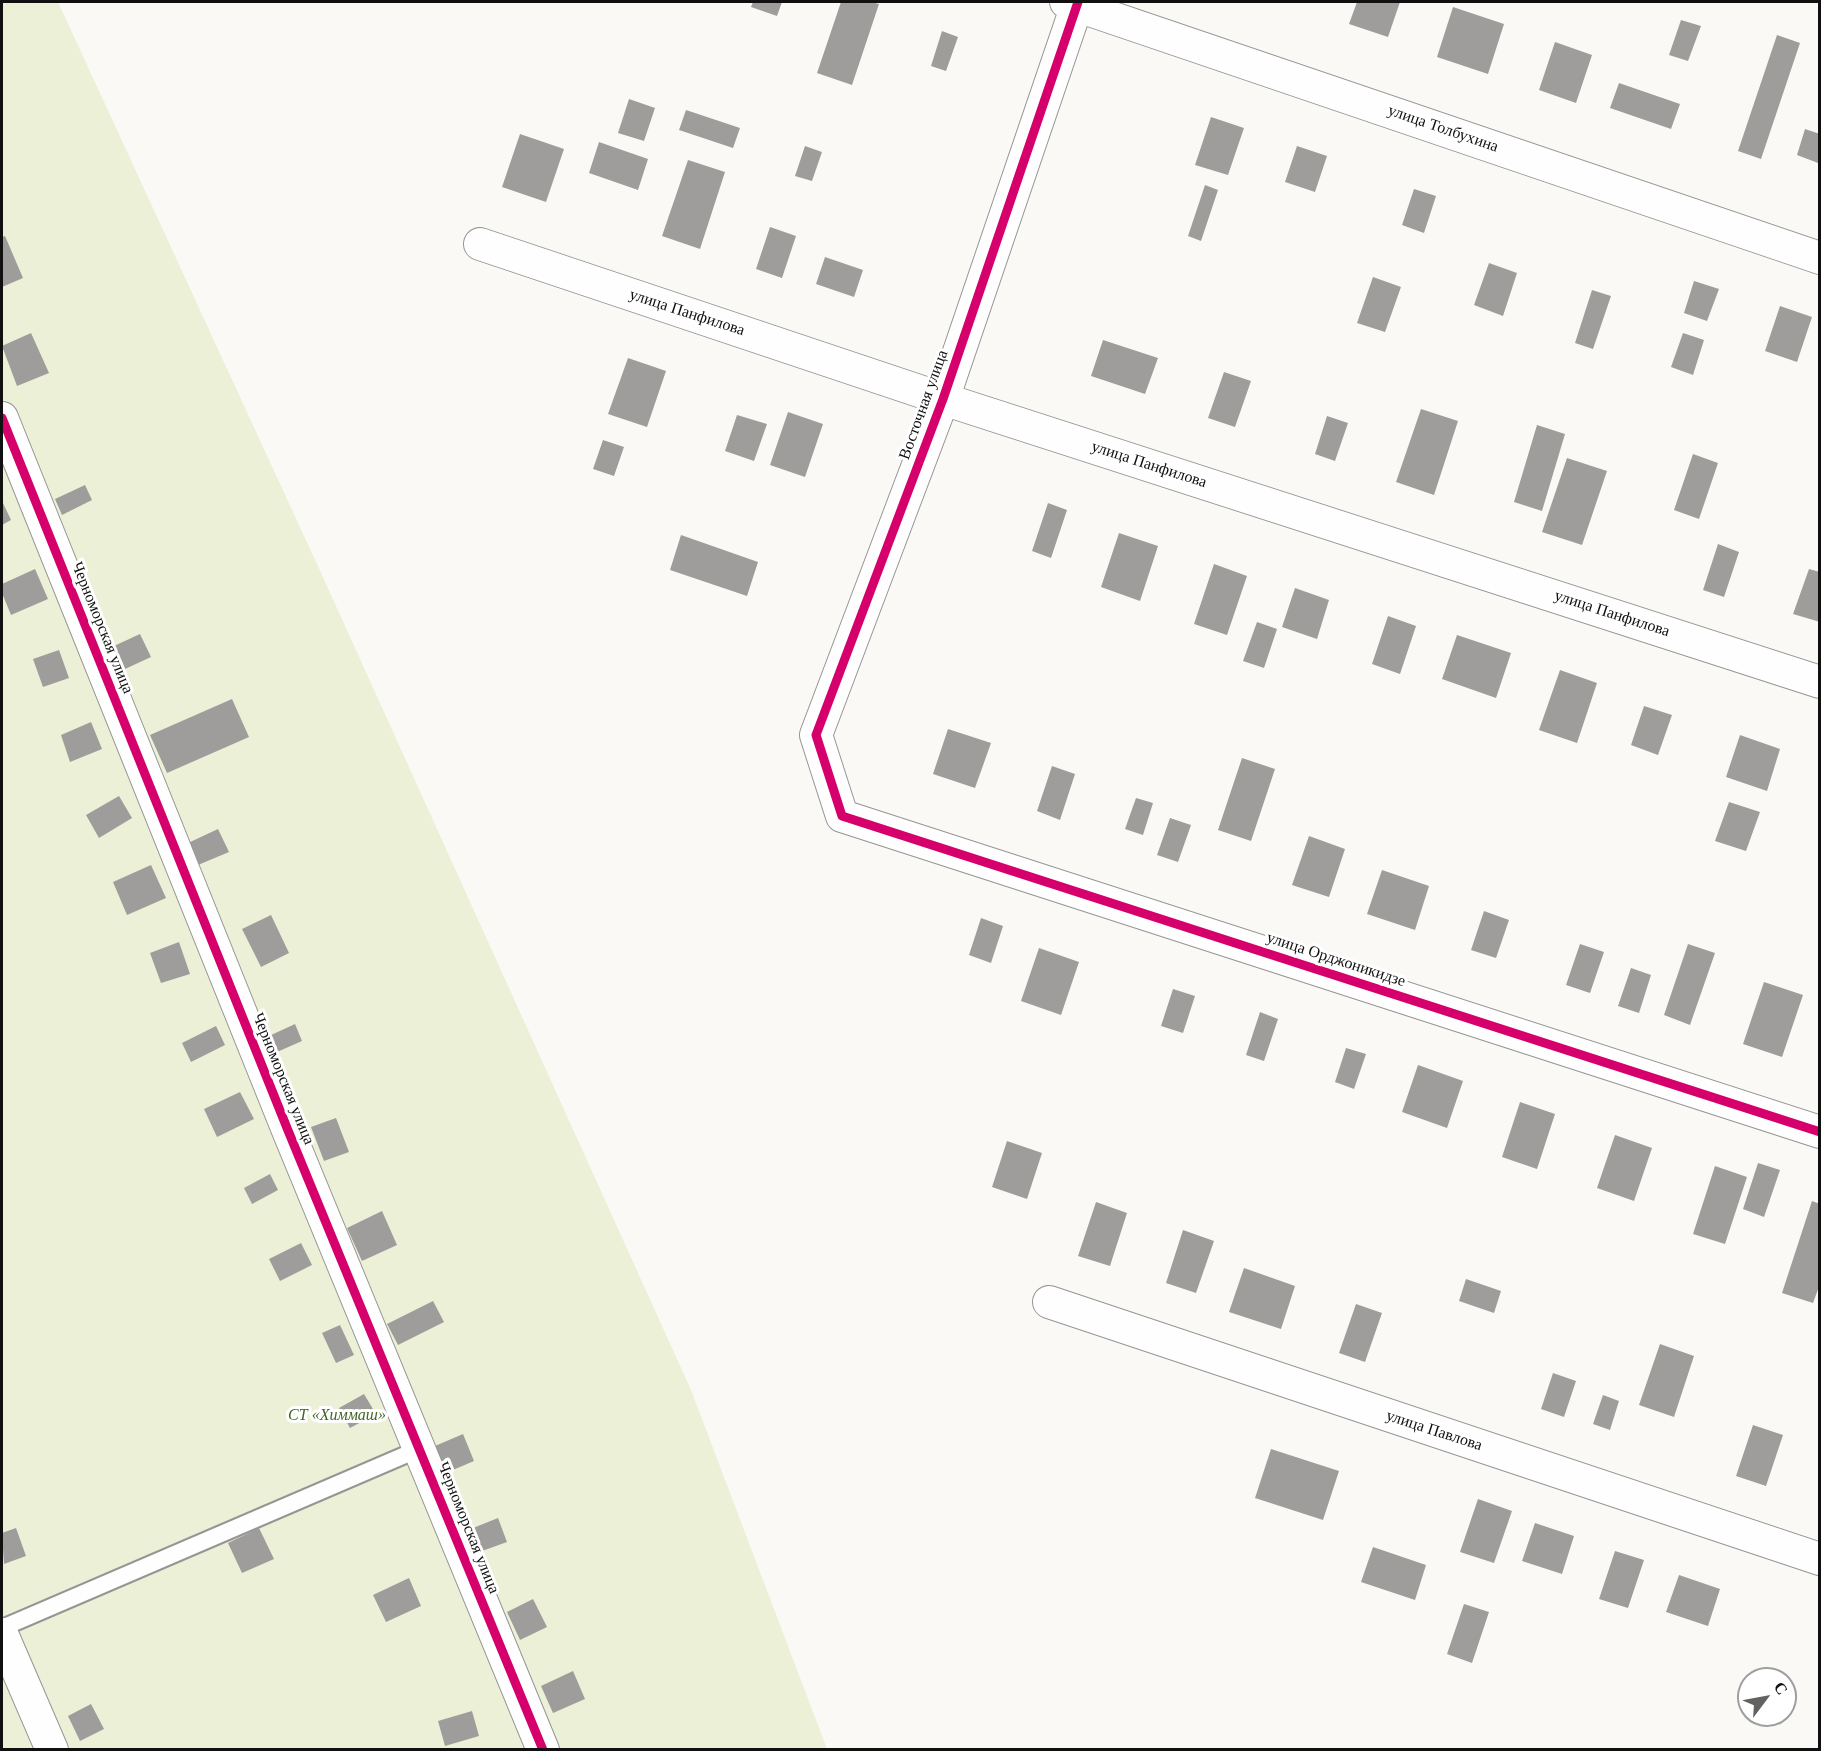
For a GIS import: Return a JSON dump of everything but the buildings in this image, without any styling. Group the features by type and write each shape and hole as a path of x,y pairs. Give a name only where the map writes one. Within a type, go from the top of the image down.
{"street":[{"name":"улица Толбухина","path":"1074,3 1820,258"},
{"name":"Восточная улица","path":"842,816 816,735 943,399 1074,3"},
{"name":"улица Панфилова","path":"480,244 943,399 1820,681"},
{"name":"Черноморская улица","path":"2,418 287,1128 543,1749"},
{"name":"улица Орджоникидзе","path":"842,816 1820,1132"},
{"name":"улица Павлова","path":"1049,1302 1820,1559"},
{"path":"2,1634 52,1749"}],"lane":[{"path":"2,1628 419,1449"}],"green space":[{"name":"СТ «Химмаш»","path":"2,2 58,2 322,575 691,1390 827,1749 2,1750"}],"cycle path":[{"path":"1078,2 943,399 816,735 842,816 1820,1132"},
{"path":"2,418 287,1128 543,1750"}]}
